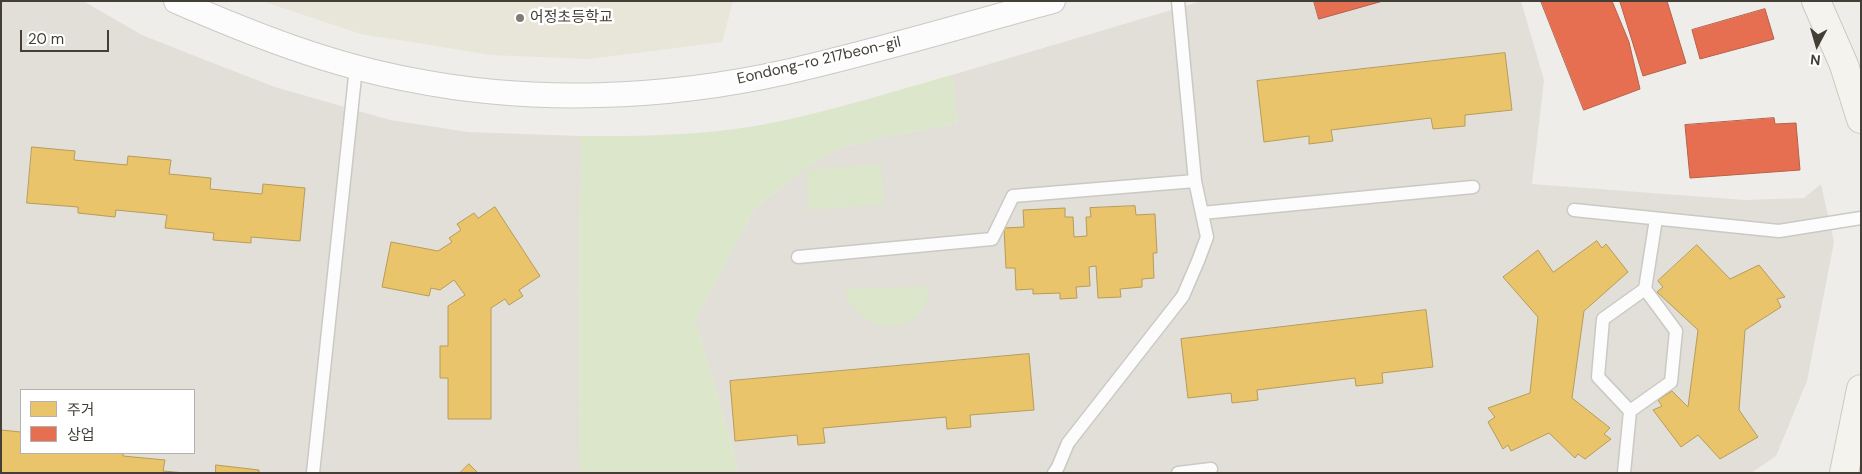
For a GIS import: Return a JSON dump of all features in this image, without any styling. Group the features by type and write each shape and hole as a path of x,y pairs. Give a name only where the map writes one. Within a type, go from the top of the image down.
{"main road":[{"path":"1816,1 1844,65 1861,119"},
{"path":"1844,473 1861,389"}],"street":[{"name":"Eondong-ro 217beon-gil","path":"176,1 261,37 356,66 411,80 492,91 571,95 628,94 740,81 785,72 1053,1"}],"lane":[{"path":"1054,473 1068,443 1183,296 1206,237 1195,180 1178,1"},
{"path":"313,473 356,66"},
{"path":"798,257 992,238 1013,196 1195,180"},
{"path":"1202,214 1473,187"},
{"path":"1574,210 1779,231 1861,218"},
{"path":"1630,411 1671,382 1676,331 1645,289 1656,219"},
{"path":"1624,473 1630,411 1598,377 1603,319 1645,289"},
{"path":"1178,473 1211,469"}],"shaded area":[{"path":"1,1 83,1 142,35 205,60 275,87 390,120 468,132 580,136 579,473 1,473"},
{"name":"어정초등학교","path":"262,1 733,1 722,42 589,59 492,55 361,34"},
{"path":"1202,1 1521,1 1544,80 1532,184 1745,200 1804,198 1821,184 1834,242 1807,381 1776,456 1751,473 735,473 737,467 733,449 695,320 754,210 804,169 840,148 958,123 952,75"}],"green space":[{"path":"952,75 958,123 840,148 804,169 754,210 695,320 733,449 737,467 735,473 579,473 580,136 677,134 762,125 844,106"},
{"path":"881,164 884,204 809,210 806,170"},
{"path":"930,286 923,309 919,315 909,322 886,326 864,318 849,301 845,289"}],"building: 주거":[{"path":"1505,53 1512,110 1465,115 1465,126 1433,129 1431,118 1331,130 1333,141 1309,144 1309,136 1264,142 1257,81"},
{"path":"32,147 75,151 74,160 127,165 128,156 171,160 169,174 211,178 210,189 262,194 263,184 305,188 300,241 251,237 251,243 213,240 214,233 165,228 167,215 116,210 115,217 78,213 78,207 27,203"},
{"path":"1135,206 1136,215 1155,214 1157,253 1153,253 1154,278 1142,279 1142,287 1120,289 1121,297 1098,298 1096,266 1089,267 1090,286 1076,287 1077,298 1060,299 1060,293 1033,294 1033,289 1016,290 1015,268 1006,268 1004,228 1024,227 1023,210 1065,208 1065,217 1073,217 1074,237 1087,236 1086,217 1091,217 1090,208"},
{"path":"495,207 540,276 519,290 523,296 509,305 505,299 491,308 491,419 448,419 448,378 440,378 440,346 448,346 448,306 465,295 454,280 440,290 431,288 429,296 382,287 391,242 438,251 452,242 449,238 461,230 457,224 474,213 478,218"},
{"path":"1597,241 1602,248 1606,244 1628,272 1584,311 1572,398 1610,428 1604,434 1611,439 1585,459 1578,454 1575,458 1549,433 1511,451 1508,445 1503,449 1488,422 1495,417 1488,408 1530,393 1538,317 1503,277 1538,250 1553,272"},
{"path":"1697,245 1730,279 1759,265 1785,297 1777,299 1781,307 1745,330 1739,410 1758,437 1720,459 1698,435 1681,447 1653,410 1662,406 1658,400 1672,391 1688,407 1698,330 1657,292 1663,287 1658,281"},
{"path":"1426,310 1433,367 1382,373 1383,383 1356,386 1355,378 1257,390 1258,400 1232,403 1231,393 1188,398 1181,339"},
{"path":"1029,354 1034,410 970,415 971,427 947,429 946,417 823,428 825,443 798,445 797,435 735,441 730,381"},
{"path":"1,430 20,432 20,454 123,454 123,456 165,460 163,471 185,473 1,473"},
{"path":"469,464 478,473 460,473"},
{"path":"216,465 259,470 259,473 216,473"}],"building: 상업":[{"path":"1314,1 1383,1 1319,19"},
{"path":"1541,1 1612,1 1629,42 1640,89 1584,110"},
{"path":"1667,1 1686,63 1643,76 1620,2"},
{"path":"1765,9 1774,39 1700,59 1692,30"},
{"path":"1774,118 1775,124 1796,123 1800,170 1690,178 1685,125"}],"place":[{"name":"어정초등학교","path":"520,18"}]}
